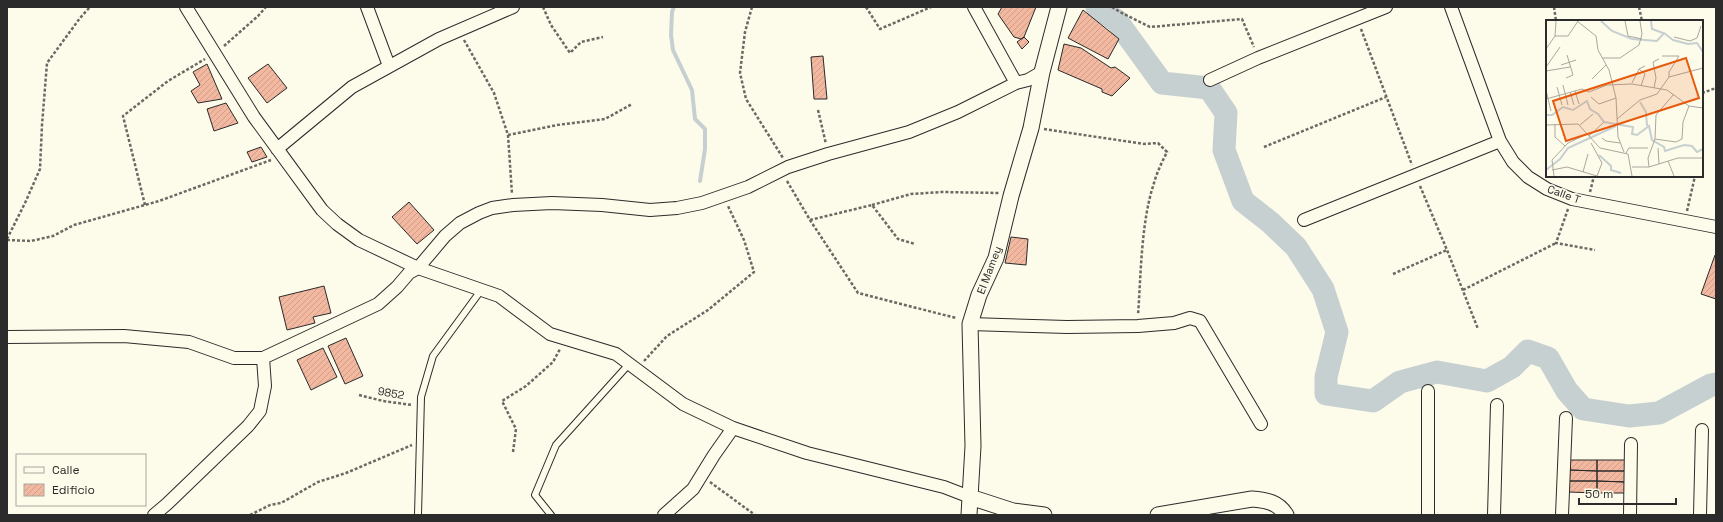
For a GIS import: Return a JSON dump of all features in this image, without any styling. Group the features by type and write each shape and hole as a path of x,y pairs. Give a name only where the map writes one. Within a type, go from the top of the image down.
{"street":[{"path":"186,7 254,117 322,210 337,224 359,240 418,268 505,299 550,334 609,351 633,366 684,404 734,428 807,453 944,487 1013,511 1044,515"},
{"path":"367,7 389,66"},
{"path":"279,152 352,87 389,66 459,31 513,7"},
{"path":"974,7 1016,83"},
{"name":"El Mamey","path":"969,515 973,446 970,324 979,296 996,258 1011,196 1031,128 1042,72 1059,7"},
{"path":"1210,80 1258,58 1386,7"},
{"name":"Calle T","path":"1451,7 1500,141 1513,162 1528,177 1547,189 1572,199 1716,227"},
{"path":"7,337 124,336 189,342 234,358 264,358 378,304 397,287 409,273 418,268 445,236 460,223 492,208 513,205 570,204 664,210 702,203 748,187 785,168 828,154 909,132 958,112 1016,83 1028,80 1042,72"},
{"path":"1304,220 1500,141"},
{"path":"970,324 1067,327 1138,326 1174,323 1190,318 1200,321 1261,424"},
{"path":"154,515 248,426 260,411 265,386 264,358"},
{"path":"1428,391 1428,515"},
{"path":"1494,515 1497,405"},
{"path":"1562,515 1566,418"},
{"path":"664,515 693,489 714,455 734,428"},
{"path":"1700,515 1702,430"},
{"path":"1630,515 1631,444"},
{"path":"1158,515 1252,499 1264,500 1275,504 1281,508 1286,515"}],"lane":[{"path":"418,515 421,397 433,356 482,290"},
{"path":"551,515 535,495 556,445 633,366"}],"path":[{"path":"90,7 80,18 47,63 40,169 7,240 31,241 53,236 74,225 145,205 279,152"},
{"path":"145,205 123,116 168,81 215,54 266,7"},
{"path":"543,7 550,25 570,53 581,42 603,37"},
{"path":"752,7 745,32 740,73 746,98 785,168 810,220 858,293 956,318"},
{"path":"866,7 880,29 931,7"},
{"path":"1112,7 1150,27 1242,19 1258,58"},
{"path":"1554,7 1556,20"},
{"path":"1639,7 1642,20"},
{"path":"1357,19 1415,175 1447,250 1478,329"},
{"path":"459,31 494,93 508,135 513,205"},
{"path":"1703,93 1716,88"},
{"path":"1264,147 1386,97"},
{"path":"508,135 557,125 605,119 632,104"},
{"path":"818,110 828,154"},
{"path":"1031,128 1144,144 1158,143 1167,152 1153,184 1147,216 1142,256 1138,326"},
{"path":"1685,221 1694,177"},
{"path":"810,220 911,194 942,192 1005,193"},
{"path":"633,366 667,336 708,310 754,272 744,240 723,196"},
{"path":"1556,243 1572,199"},
{"path":"872,205 898,239 915,244"},
{"path":"1463,290 1556,243 1595,250"},
{"path":"1393,274 1447,250"},
{"path":"513,452 516,429 502,401 526,386 553,362 565,339"},
{"name":"9852","path":"359,395 383,401 420,406"},
{"path":"250,515 270,505 281,503 318,482 346,473 420,442"},
{"path":"702,476 755,515"}],"building":[{"path":"1002,7 1036,7 1024,37 1021,39 1014,37 998,14"},
{"path":"1083,10 1119,39 1108,59 1068,38"},
{"path":"1024,37 1029,42 1022,49 1017,42"},
{"path":"1064,44 1081,48 1111,68 1115,67 1130,78 1112,96 1102,92 1102,89 1058,70"},
{"path":"823,56 827,99 814,99 811,57"},
{"path":"207,64 222,99 198,103 191,91 200,85 193,72"},
{"path":"268,64 287,88 267,103 248,78"},
{"path":"226,103 238,123 214,131 207,109"},
{"path":"261,147 267,157 252,162 247,152"},
{"path":"409,202 434,230 417,244 392,217"},
{"path":"1011,237 1028,239 1026,265 1005,263"},
{"path":"1716,255 1716,299 1701,294"},
{"path":"324,286 331,313 313,317 315,323 287,330 279,297"},
{"path":"346,338 363,376 345,384 328,346"},
{"path":"323,348 337,377 311,390 297,360"},
{"path":"1569,460 1597,460 1597,471 1569,470"},
{"path":"1597,460 1626,460 1626,471 1597,471"},
{"path":"1569,470 1597,471 1597,481 1569,481"},
{"path":"1597,471 1626,471 1626,482 1597,481"},
{"path":"1569,481 1597,481 1597,493 1568,492"},
{"path":"1597,481 1626,482 1626,493 1597,493"}],"waterway":[{"path":"674,7 672,12 671,35 673,50 692,90 695,119 705,129 705,149 700,181"},
{"path":"1097,7 1117,21 1162,83 1209,88 1226,113 1224,150 1243,201 1271,223 1296,247 1323,289 1337,332 1326,377 1326,394 1373,401 1400,382 1437,372 1487,381 1512,367 1528,351 1548,358 1567,391 1583,409 1629,416 1659,413 1711,385 1716,384"}]}
